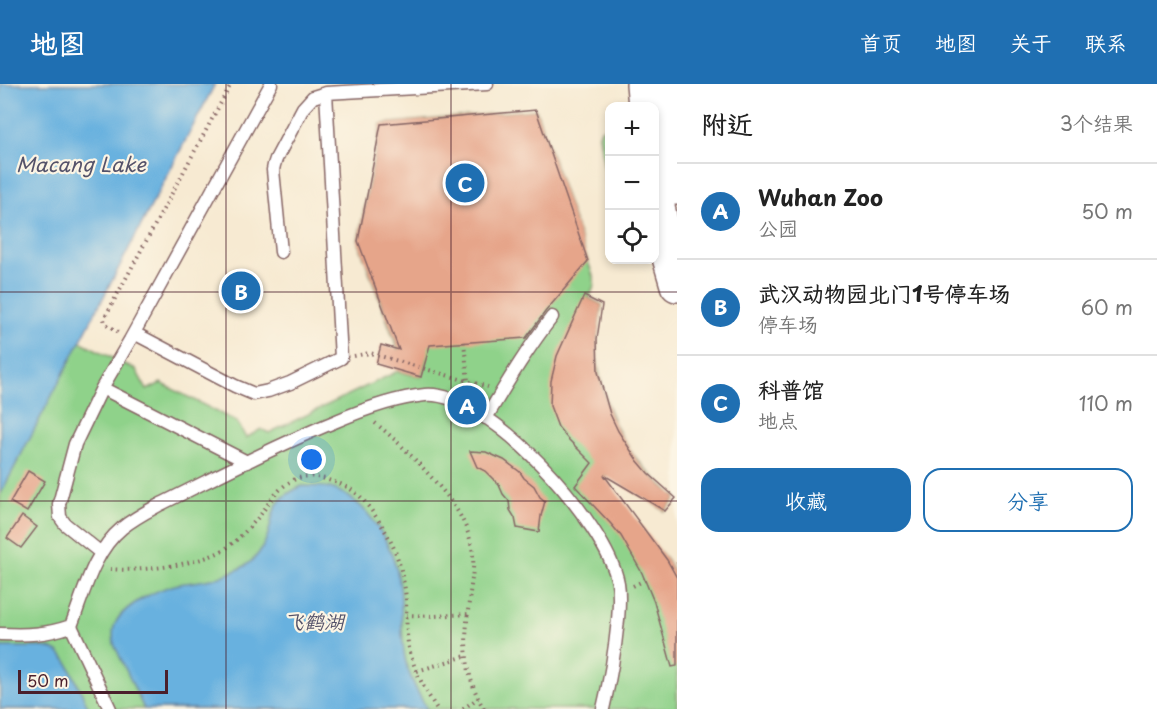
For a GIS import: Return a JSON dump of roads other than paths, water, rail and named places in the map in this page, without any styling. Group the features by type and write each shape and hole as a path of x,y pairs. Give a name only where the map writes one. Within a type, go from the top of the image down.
{"main road":[{"path":"643,84 645,102"},
{"path":"666,84 670,139 677,188"},
{"path":"659,210 677,285"}],"lane":[{"path":"101,553 65,524 60,517 59,504 75,444 102,388 271,84"},
{"path":"281,252 274,165 303,108 313,97 326,93 488,84"},
{"path":"132,336 254,394 290,383 341,358 326,93"},
{"path":"486,418 536,338 552,317"},
{"path":"102,388 247,462"},
{"path":"110,709 71,626 101,553 121,528 145,513 313,431 361,411 428,395 456,401 471,408 519,442 548,472 600,538 618,582 619,607 610,680 603,709"},
{"path":"0,634 37,635 71,626"}],"water":[{"name":"Macang Lake","path":"0,84 215,84 0,495"},
{"name":"飞鹤湖","path":"302,486 330,488 345,495 371,517 381,532 389,548 399,582 405,658 414,685 427,709 144,709 114,644 113,635 116,622 135,603 162,589 220,577 247,565 263,545 274,511 281,499"},
{"path":"0,647 42,647 58,652 67,661 89,709 0,709"}],"place":[{"name":"科普馆","path":"465,183"},
{"name":"武汉动物园北门1号停车场","path":"241,291"},
{"name":"Wuhan Zoo","path":"467,405"}]}
